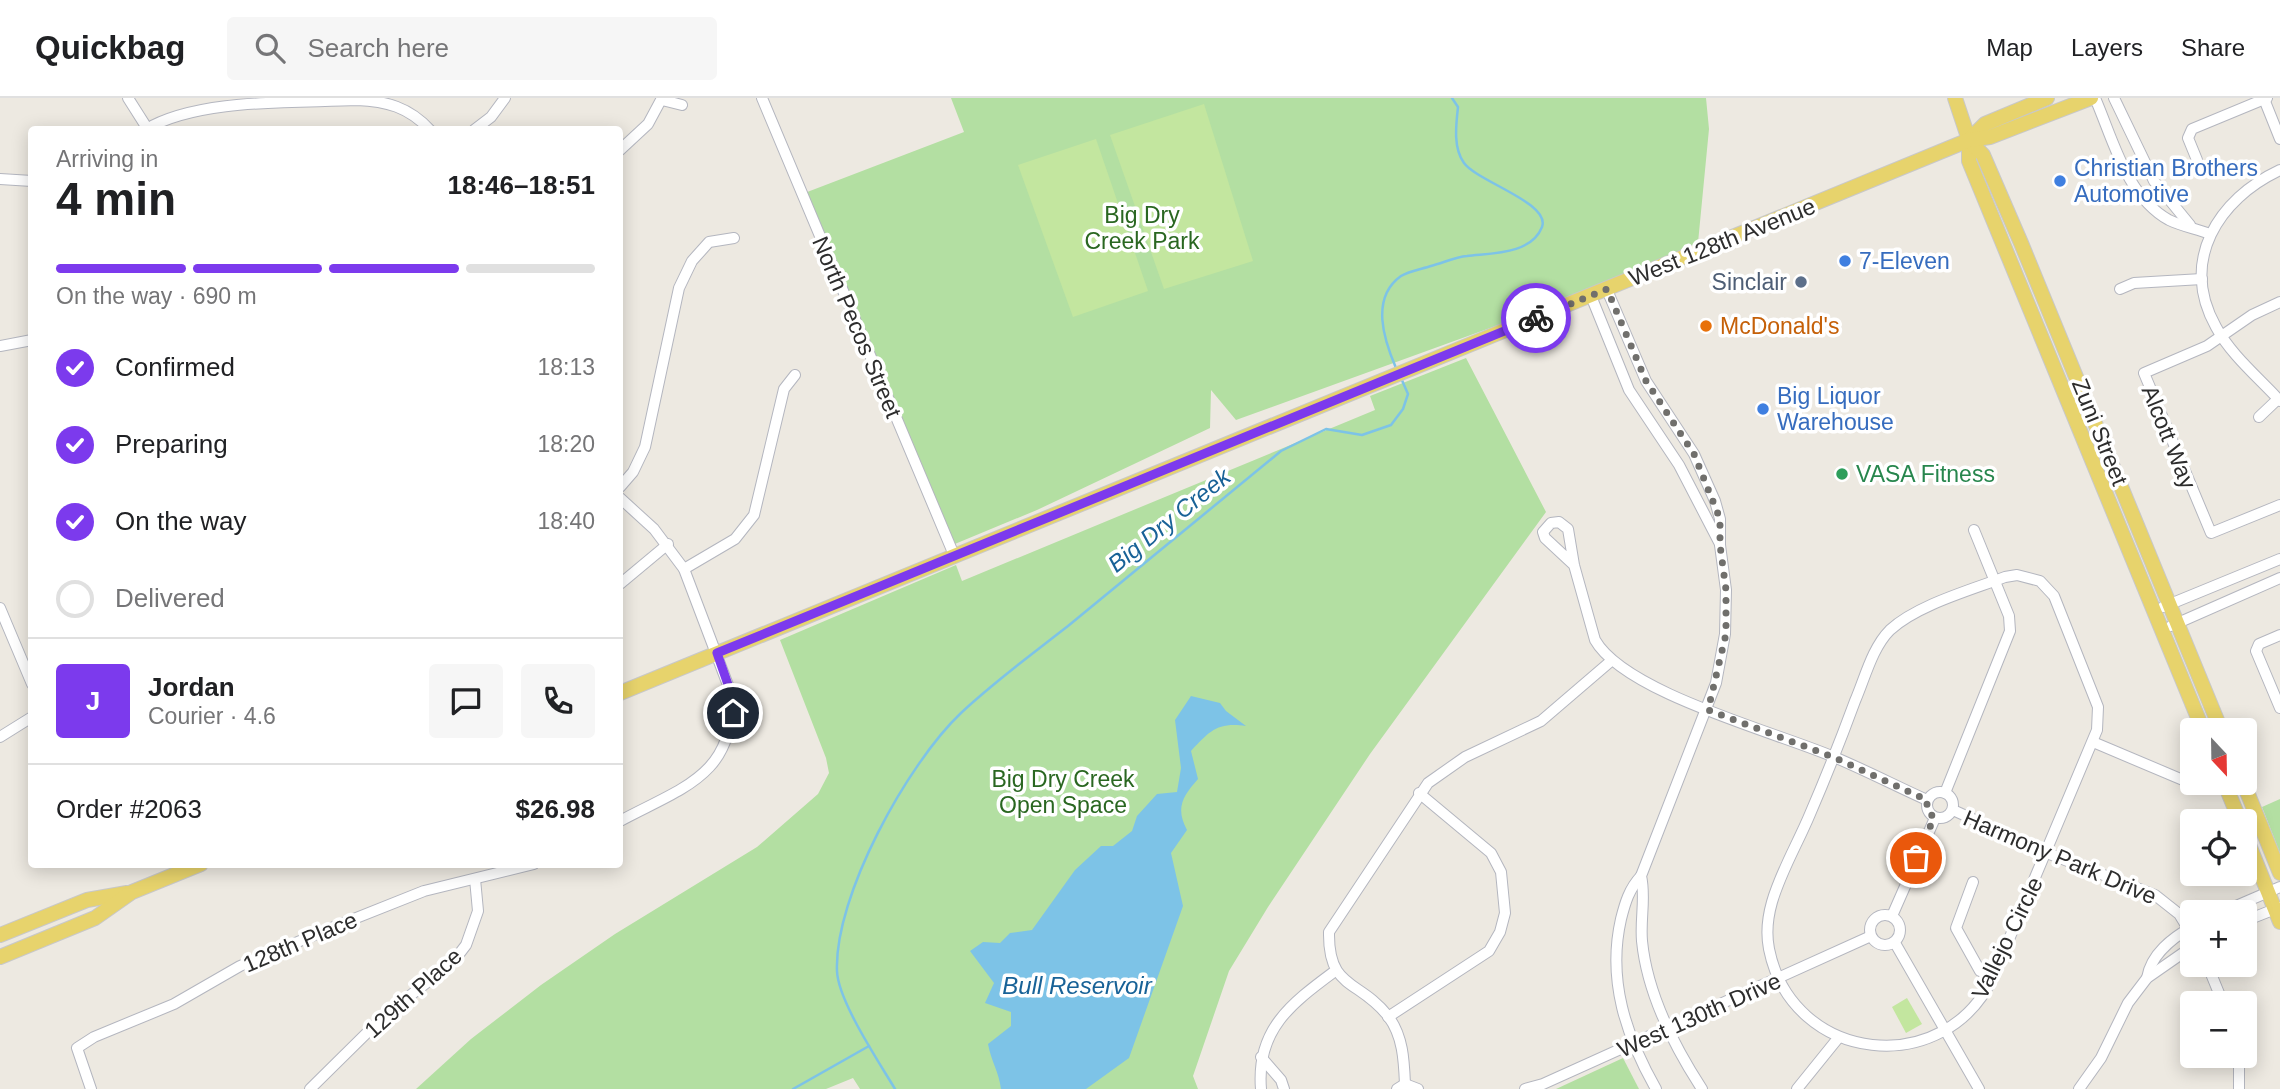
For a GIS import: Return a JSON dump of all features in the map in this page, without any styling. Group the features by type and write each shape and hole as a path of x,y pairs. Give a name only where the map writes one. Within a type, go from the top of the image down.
{"main road":[{"name":"Zuni Street","path":"1955,98 1969,141 1969,161 2198,718"},
{"path":"1969,141 1985,124 2047,98"},
{"path":"1969,141 1990,137 2093,98"},
{"name":"West 128th Avenue","path":"623,692 1969,141"},
{"name":"Zuni Street","path":"1969,141 1983,155 2216,718"},
{"path":"2248,795 2280,873"},
{"path":"2257,857 2274,889 2278,913"},
{"path":"0,935 87,900 132,892 191,868"},
{"path":"0,957 95,918 132,892"},
{"path":"0,962 32,943"}],"street":[{"path":"128,98 144,126"},
{"path":"479,126 491,117 505,98"},
{"name":"North Pecos Street","path":"762,98 954,555"},
{"path":"2093,98 2134,184 2169,220 2210,234"},
{"path":"2114,98 2154,181 2190,225"},
{"path":"153,126 192,110 258,101 381,99 407,110 425,126"},
{"path":"623,147 649,124 662,99 681,106"},
{"path":"2197,160 2188,138 2192,129 2265,99 2280,139"},
{"path":"2259,416 2279,400 2221,336 2205,299 2202,279 2210,234 2236,197 2253,183 2280,170"},
{"path":"0,179 28,181"},
{"path":"623,484 633,472 645,447 685,272 709,242 734,238"},
{"path":"2120,289 2134,283 2202,279"},
{"path":"1607,289 1650,389 1705,477 1720,519 1720,545 1726,590 1726,634 1708,710 1668,802 1641,876 1632,886 1624,907 1616,958 1617,988 1633,1044 1656,1089"},
{"path":"1591,296 1633,396 1679,465 1720,545"},
{"name":"Alcott Way","path":"2280,302 2252,315 2190,354 2149,371 2144,376 2211,533 2280,505"},
{"path":"0,346 28,341"},
{"path":"684,569 729,543 754,515 784,389 795,375"},
{"path":"1633,396 1650,389"},
{"path":"623,501 667,544 684,569 731,693 733,713 728,741 711,768 697,779 623,819"},
{"path":"1944,793 2008,639 2009,616 1974,530"},
{"path":"623,581 667,544"},
{"path":"2154,611 2280,559"},
{"path":"1574,565 1595,640 1611,661 1625,672 1708,710 1833,757 1927,800"},
{"name":"Vallejo Circle","path":"2017,575 2030,577 2045,585 2054,596 2098,707 2099,724 2093,741 1994,975 1976,1005 1945,1031 1912,1044 1886,1046 1839,1037 1825,1031 1804,1012 1780,979 1769,948 1770,910 1870,664 1886,635 1914,614 1995,581 2017,575"},
{"path":"2162,630 2280,578"},
{"path":"0,608 28,674"},
{"path":"2280,635 2259,644 2256,651 2280,708"},
{"path":"1418,1089 1401,1086 1400,1037 1388,1017 1335,971 1329,957 1329,932 1419,793 1437,774 1555,712 1611,661"},
{"path":"0,737 28,720"},
{"path":"2093,741 2180,779"},
{"path":"1388,1017 1489,951 1500,932 1505,913 1501,872 1491,853 1478,838 1419,793"},
{"path":"1934,818 1927,809 1927,800 1933,794 1944,793"},
{"path":"1934,818 1946,817 1953,810 1952,801 1944,793"},
{"name":"Harmony Park Drive","path":"1953,810 2047,853 2155,895 2172,907 2180,917"},
{"path":"1892,916 1934,818"},
{"name":"128th Place","path":"91,1089 77,1048 94,1037 174,1004 240,966 424,891 518,868"},
{"path":"1641,876 1644,888 1642,939 1647,971 1669,1027 1702,1089"},
{"name":"129th Place","path":"310,1089 384,1016 453,962 466,945 478,911 475,879"},
{"path":"1973,882 1956,928 1980,971 1994,975"},
{"path":"2249,900 2274,889"},
{"path":"2257,918 2278,913"},
{"path":"1892,916 1875,919 1871,936 1882,946 1895,943"},
{"path":"1892,916 1901,928 1895,943"},
{"name":"West 130th Drive","path":"1525,1089 1780,979 1871,936"},
{"path":"2147,978 2149,966 2156,956 2180,939"},
{"path":"1895,943 1979,1089"},
{"path":"2079,1089 2101,1058 2128,1003 2147,978 2180,955"},
{"path":"1261,1089 1261,1057 1270,1030 1301,996 1335,971"},
{"path":"1797,1089 1839,1037"},
{"path":"1261,1057 1281,1080 1284,1089"},
{"path":"2239,1068 2239,1089"}],"green space":[{"name":"Big Dry Creek Park","path":"951,98 1706,98 1709,129 1697,253 1236,420 1211,390 1210,428 1037,510 950,546 802,194 964,132"},
{"path":"1204,104 1253,261 1164,289 1110,135"},
{"path":"1096,139 1148,291 1073,317 1018,165"},
{"name":"Big Dry Creek Open Space","path":"1466,358 1546,512 1370,754 1268,907 1229,971 1193,1076 1198,1089 860,1089 853,1078 826,1089 416,1089 471,1039 541,985 615,934 757,847 818,794 829,773 826,758 780,640 956,565 962,581 1375,410 1370,396"},
{"path":"2280,799 2280,853 2262,807"},
{"path":"1907,998 1922,1024 1906,1033 1892,1007"},
{"path":"1623,1058 1639,1089 1556,1089"}],"water":[{"name":"Bull Reservoir","path":"1191,696 1220,703 1246,726 1221,727 1191,751 1198,779 1182,803 1183,822 1187,830 1171,853 1183,906 1129,1058 1086,1089 1001,1089 988,1044 1011,1026 1011,1012 985,1003 994,983 970,951 983,942 1000,943 1010,933 1032,930 1075,870 1101,846 1113,846 1132,831 1137,816 1157,794 1177,792 1181,768 1175,720"}],"waterway":[{"name":"Big Dry Creek","path":"1396,368 1387,345 1382,320 1385,296 1391,285 1404,274 1454,259 1520,248 1537,236 1542,227 1542,218 1536,210 1483,178 1464,163 1457,143 1458,107 1452,98"},
{"name":"Big Dry Creek","path":"895,1089 844,998 837,971 839,940 861,870 878,833 919,764 940,735 987,690 1281,451 1326,429 1362,435 1391,425 1403,409 1408,394 1401,378"},
{"name":"Big Dry Creek","path":"793,1089 869,1046"}],"way so far":[{"path":"1536,318 1607,289 1650,389 1681,433 1705,477 1720,519 1727,618 1723,652 1708,710 1833,757 1927,800 1927,809 1934,818 1916,858"}],"place":[{"name":"Christian Brothers Automotive","path":"2060,181"},
{"name":"7-Eleven","path":"1845,261"},
{"name":"Sinclair","path":"1801,282"},
{"name":"McDonald's","path":"1706,326"},
{"name":"Big Liquor Warehouse","path":"1763,409"},
{"name":"VASA Fitness","path":"1842,474"}],"route":[{"path":"733,713 731,693 717,653 1232,440 1536,318"}]}
